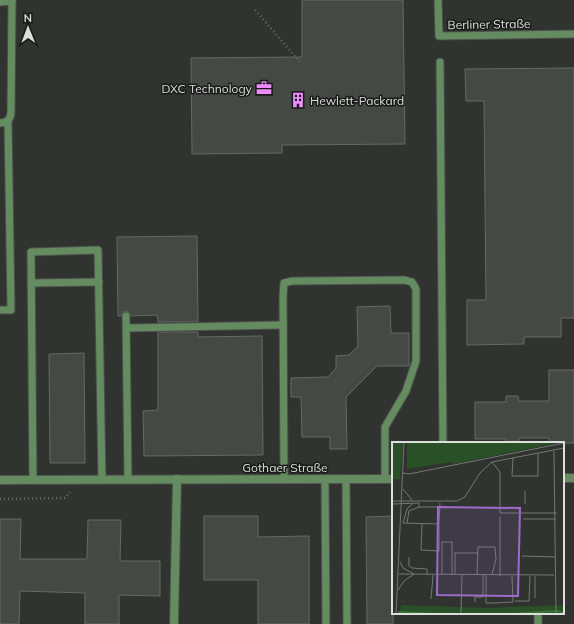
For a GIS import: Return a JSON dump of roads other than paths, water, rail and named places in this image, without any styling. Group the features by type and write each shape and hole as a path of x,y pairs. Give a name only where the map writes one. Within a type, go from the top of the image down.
{"street":[{"path":"174,624 177,479"},
{"name":"Gothaer Straße","path":"0,480 389,479"}],"lane":[{"name":"Berliner Straße","path":"438,0 439,36 574,34"},
{"path":"0,2 12,1 11,117 8,121 11,310 0,310"},
{"path":"440,62 443,442"},
{"path":"0,123 8,121"},
{"path":"33,480 31,252 98,250 102,480"},
{"path":"284,479 284,283 292,281 404,280 412,282 416,289 416,361 406,391 385,427 389,479"},
{"path":"31,283 99,282"},
{"path":"126,316 128,479"},
{"path":"126,328 283,325"},
{"path":"325,479 326,624"},
{"path":"346,479 347,624"}],"place":[{"name":"DXC Technology","path":"264,88"},
{"name":"Hewlett-Packard","path":"298,100"}]}
